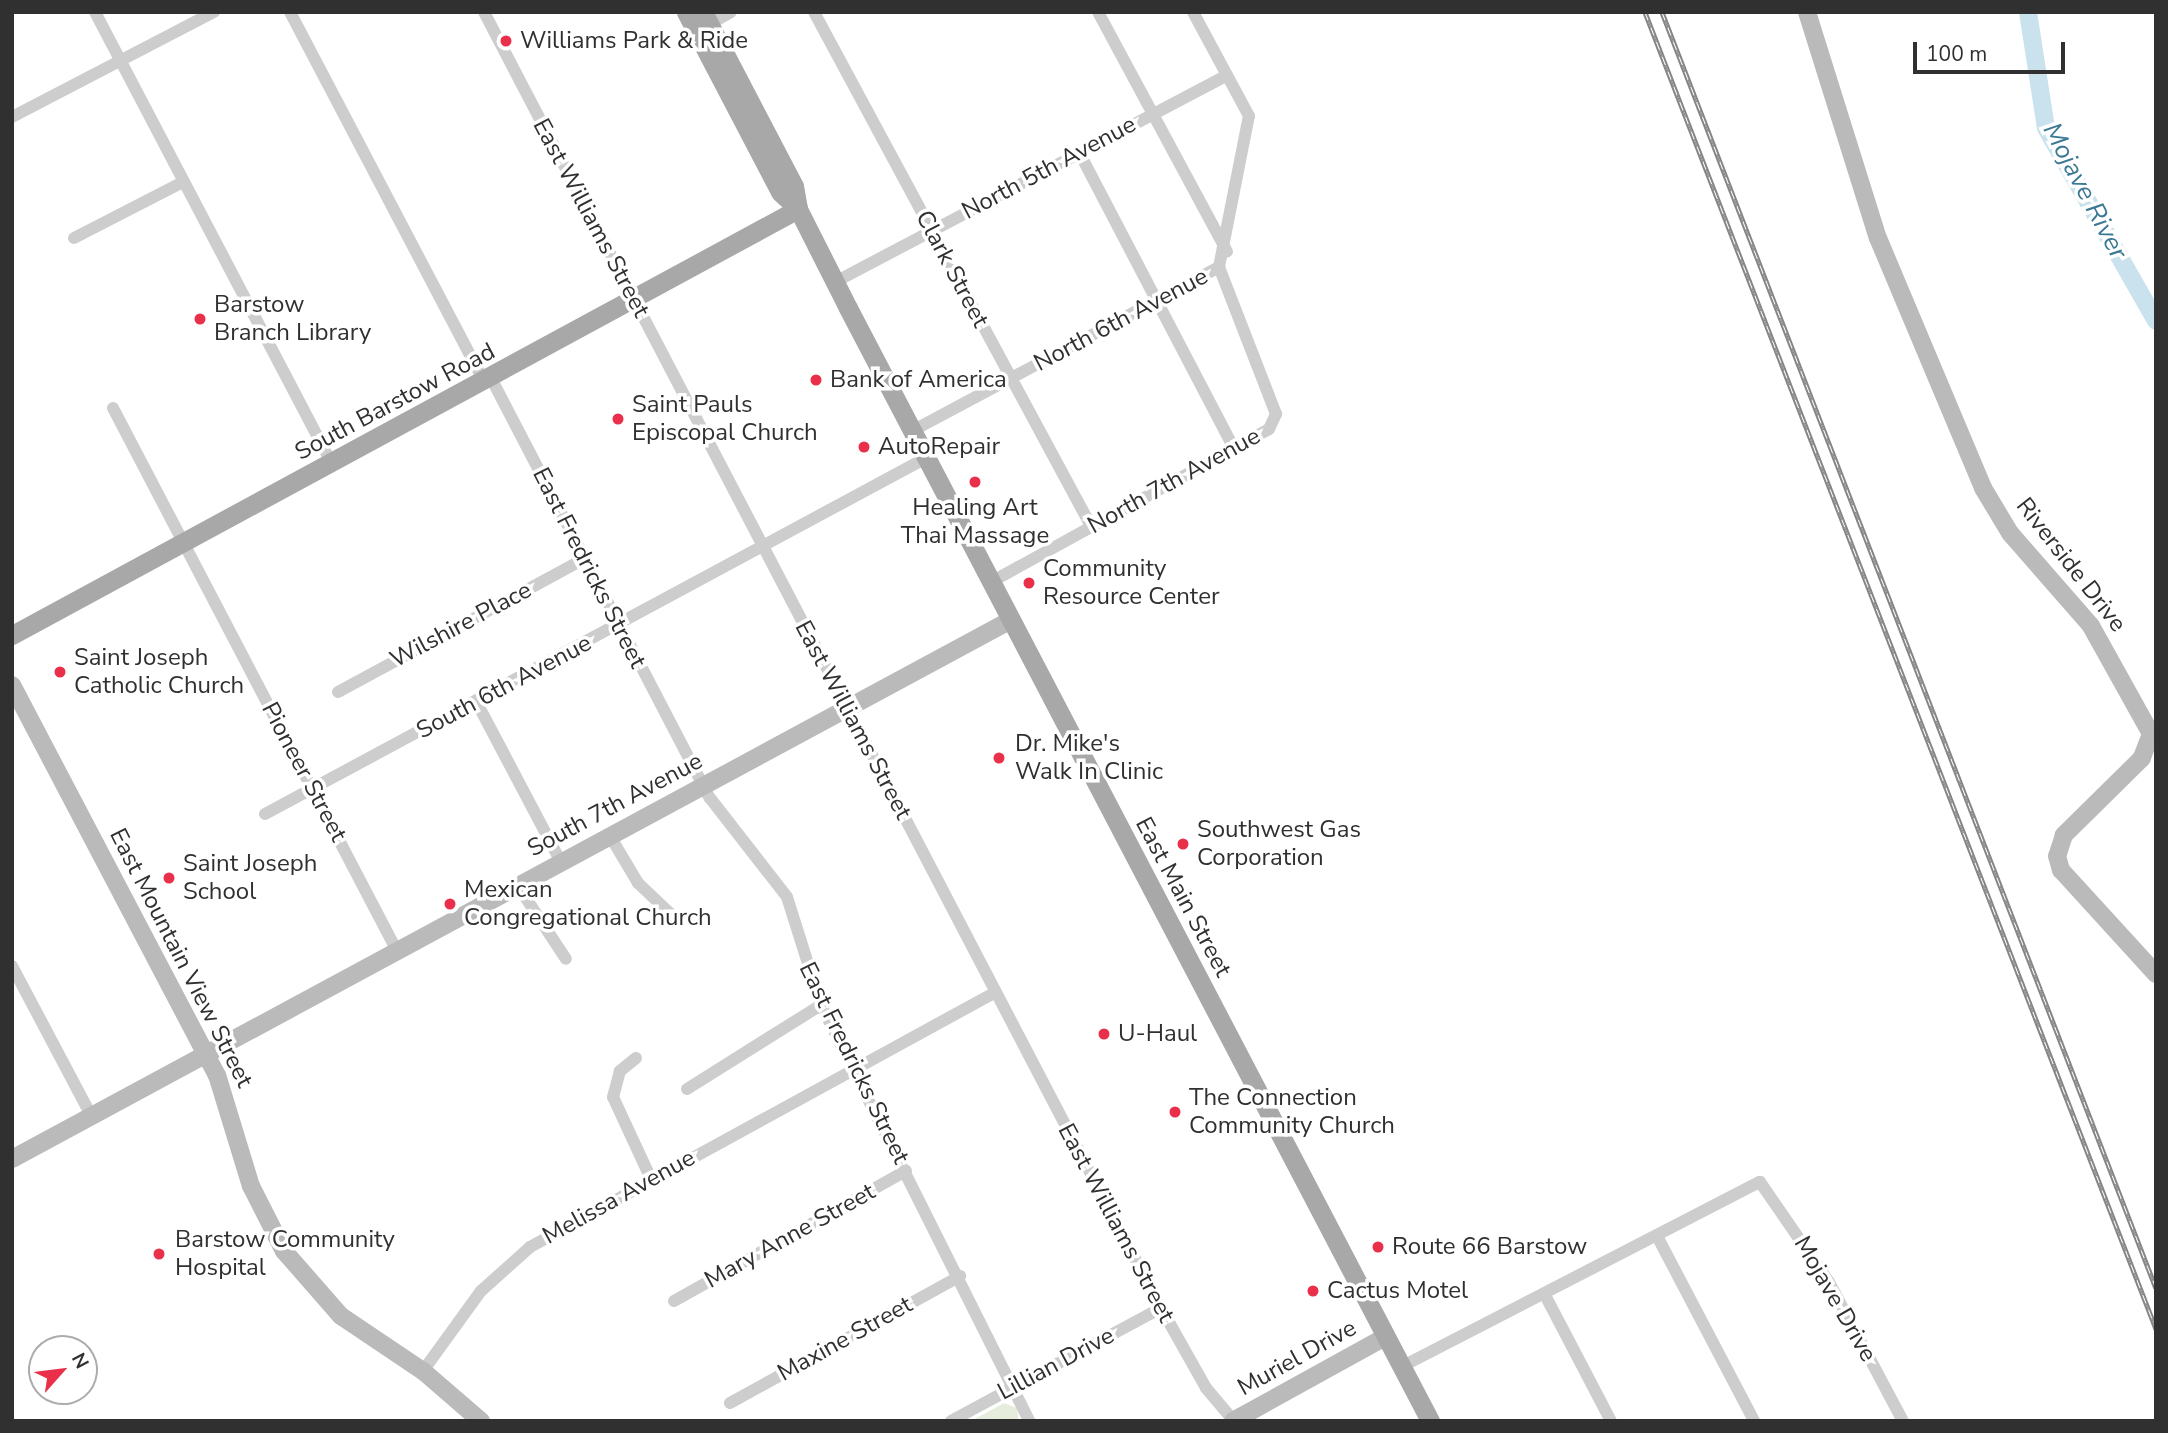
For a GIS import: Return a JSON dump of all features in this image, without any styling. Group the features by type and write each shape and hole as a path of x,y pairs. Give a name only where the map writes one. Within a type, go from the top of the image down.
{"main road":[{"name":"East Main Street","path":"686,12 780,192 798,209"},
{"name":"East Main Street","path":"707,18 794,186 798,209 835,282 1430,1421"},
{"name":"South Barstow Road","path":"12,635 487,380 798,209"}],"street":[{"path":"95,12 332,464"},
{"path":"12,117 214,12"},
{"name":"East Fredricks Street","path":"290,12 704,786 783,889 821,1005 1017,1385 1029,1421"},
{"name":"East Williams Street","path":"484,12 994,993 1161,1308 1199,1378 1233,1421"},
{"path":"707,18 731,12"},
{"name":"Clark Street","path":"814,12 1091,526"},
{"path":"1098,12 1227,252"},
{"path":"1193,12 1249,116 1227,252 1219,267"},
{"name":"Riverside Drive","path":"1807,12 1878,238 1983,488 2010,533 2091,626 2151,734 2142,758 2064,835 2057,856 2061,870 2156,974"},
{"name":"North 5th Avenue","path":"835,282 1227,75"},
{"path":"1080,152 1234,448"},
{"path":"74,238 183,182"},
{"name":"North 6th Avenue","path":"912,431 1219,267"},
{"name":"North 7th Avenue","path":"991,582 1269,429 1276,414 1219,267"},
{"name":"Pioneer Street","path":"113,408 397,951"},
{"name":"South 6th Avenue","path":"265,814 763,549 926,458"},
{"name":"Wilshire Place","path":"338,692 584,559"},
{"name":"South 7th Avenue","path":"12,1158 1011,620"},
{"name":"East Mountain View Street","path":"12,685 225,1095 251,1186 284,1251 341,1316 423,1371 481,1421"},
{"path":"476,701 561,862"},
{"path":"610,836 638,883 678,921"},
{"path":"518,886 566,959"},
{"path":"12,966 91,1115"},
{"name":"Melissa Avenue","path":"423,1371 503,1267 651,1178 994,993"},
{"path":"687,1089 821,1005"},
{"path":"636,1058 620,1071 613,1097 651,1178"},
{"name":"Mary Anne Street","path":"674,1301 906,1171"},
{"name":"Mojave Drive","path":"1657,1236 1760,1182 1829,1282 1903,1421"},
{"path":"1401,1367 1657,1236 1754,1421"},
{"name":"Maxine Street","path":"730,1403 960,1276"},
{"path":"1545,1295 1611,1421"},
{"name":"Lillian Drive","path":"951,1421 1161,1308"},
{"name":"Muriel Drive","path":"1233,1421 1385,1337"}],"green space":[{"path":"1004,1403 1017,1408 1019,1421 971,1421"}],"waterway":[{"name":"Mojave River","path":"2028,12 2046,128 2156,321"}],"railway":[{"path":"1645,12 2156,1329"},
{"path":"1662,12 2156,1288"}],"place":[{"name":"Williams Park & Ride","path":"506,41"},
{"name":"Barstow Branch Library","path":"200,319"},
{"name":"Bank of America","path":"816,380"},
{"name":"Saint Pauls Episcopal Church","path":"618,419"},
{"name":"AutoRepair","path":"864,447"},
{"name":"Healing Art Thai Massage","path":"975,482"},
{"name":"Community Resource Center","path":"1029,583"},
{"name":"Saint Joseph Catholic Church","path":"60,672"},
{"name":"Dr. Mike's Walk In Clinic","path":"999,758"},
{"name":"Southwest Gas Corporation","path":"1183,844"},
{"name":"Saint Joseph School","path":"169,878"},
{"name":"Mexican Congregational Church","path":"450,904"},
{"name":"U-Haul","path":"1104,1034"},
{"name":"The Connection Community Church","path":"1175,1112"},
{"name":"Route 66 Barstow","path":"1378,1247"},
{"name":"Barstow Community Hospital","path":"159,1254"},
{"name":"Cactus Motel","path":"1313,1291"}]}
